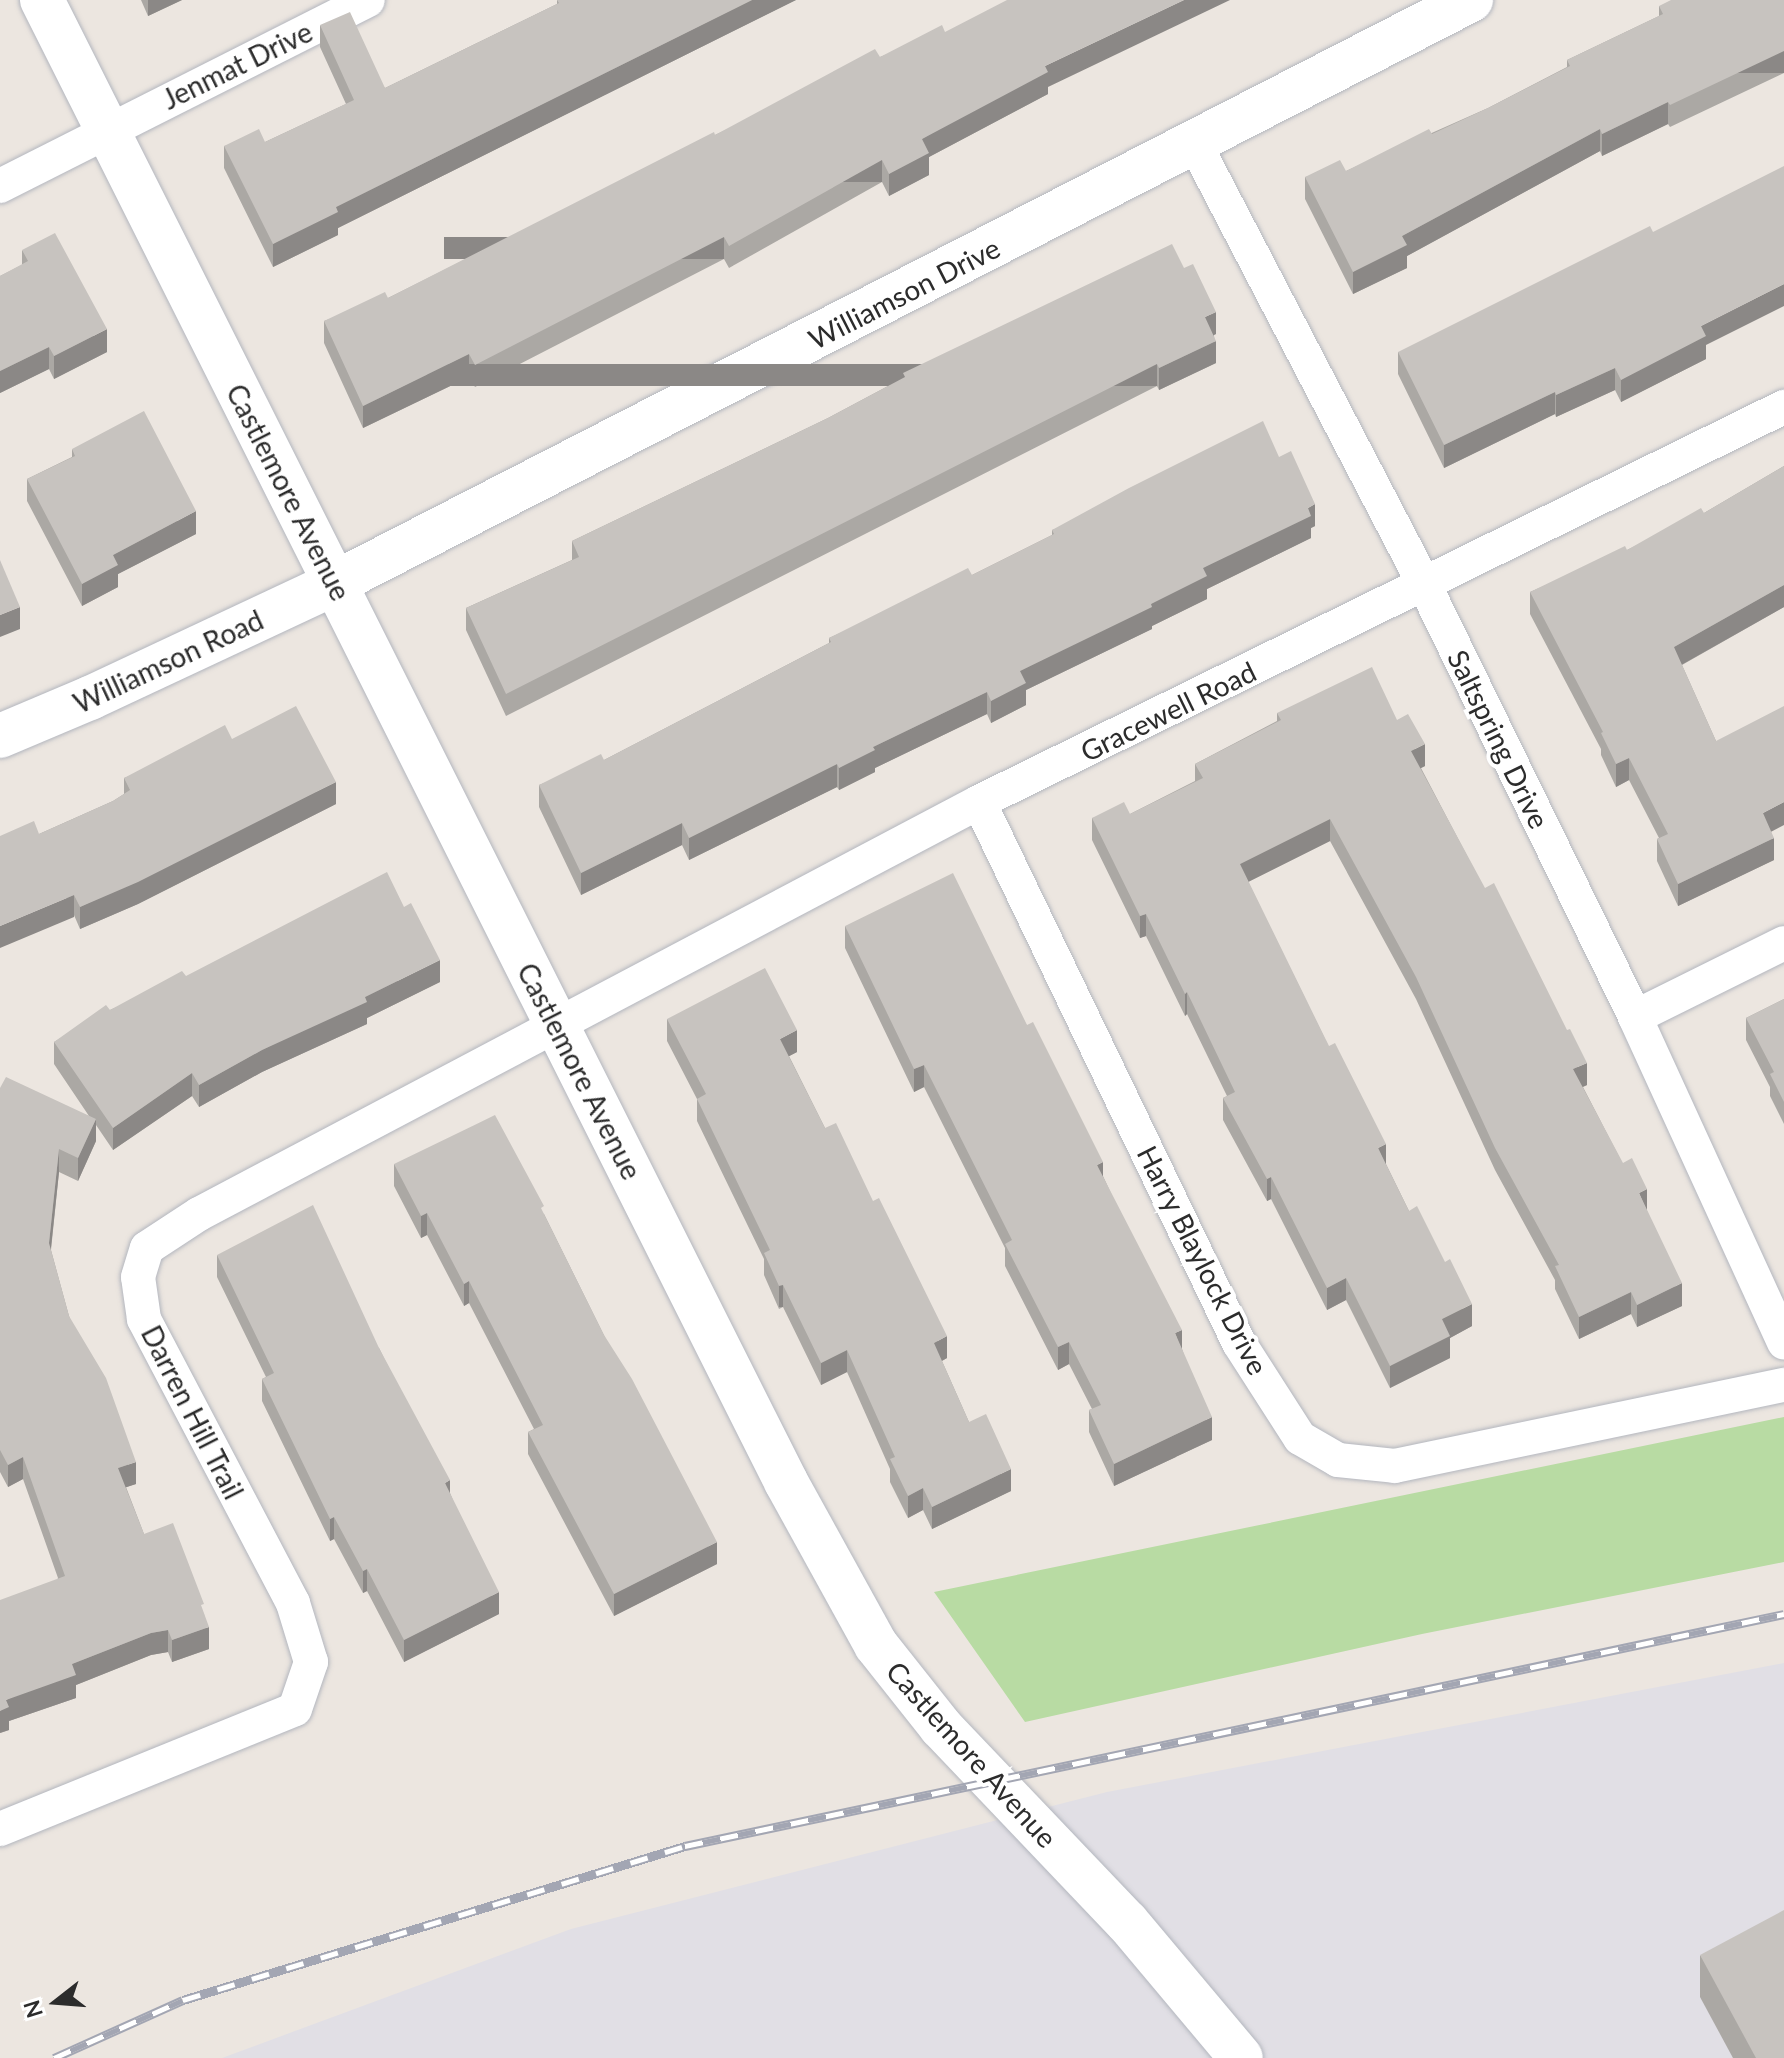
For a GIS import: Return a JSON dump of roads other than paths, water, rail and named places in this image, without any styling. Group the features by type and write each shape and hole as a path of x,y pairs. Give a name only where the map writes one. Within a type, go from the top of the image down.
{"street":[{"name":"Castlemore Avenue","path":"42,0 786,1482 882,1655 941,1727 1127,1922 1241,2058"},
{"name":"Jenmat Drive","path":"0,186 368,0"},
{"name":"Williamson Drive","path":"335,583 1471,0"},
{"name":"Saltspring Drive","path":"1195,144 1425,586 1635,1017 1784,1343"},
{"name":"Gracewell Road","path":"556,1023 979,802 1425,586 1784,407"},
{"name":"Williamson Road","path":"0,736 90,698 335,583"},
{"name":"Harry Blaylock Drive","path":"979,802 1239,1343 1300,1438 1338,1460 1395,1466 1784,1385"},
{"path":"1635,1017 1784,943"},
{"name":"Darren Hill Trail","path":"0,1829 295,1709 311,1662 293,1603 144,1319 138,1277 147,1248 199,1214 476,1070 556,1023"}],"railway":[{"path":"54,2058 183,2000 685,1846 1784,1614"}]}
